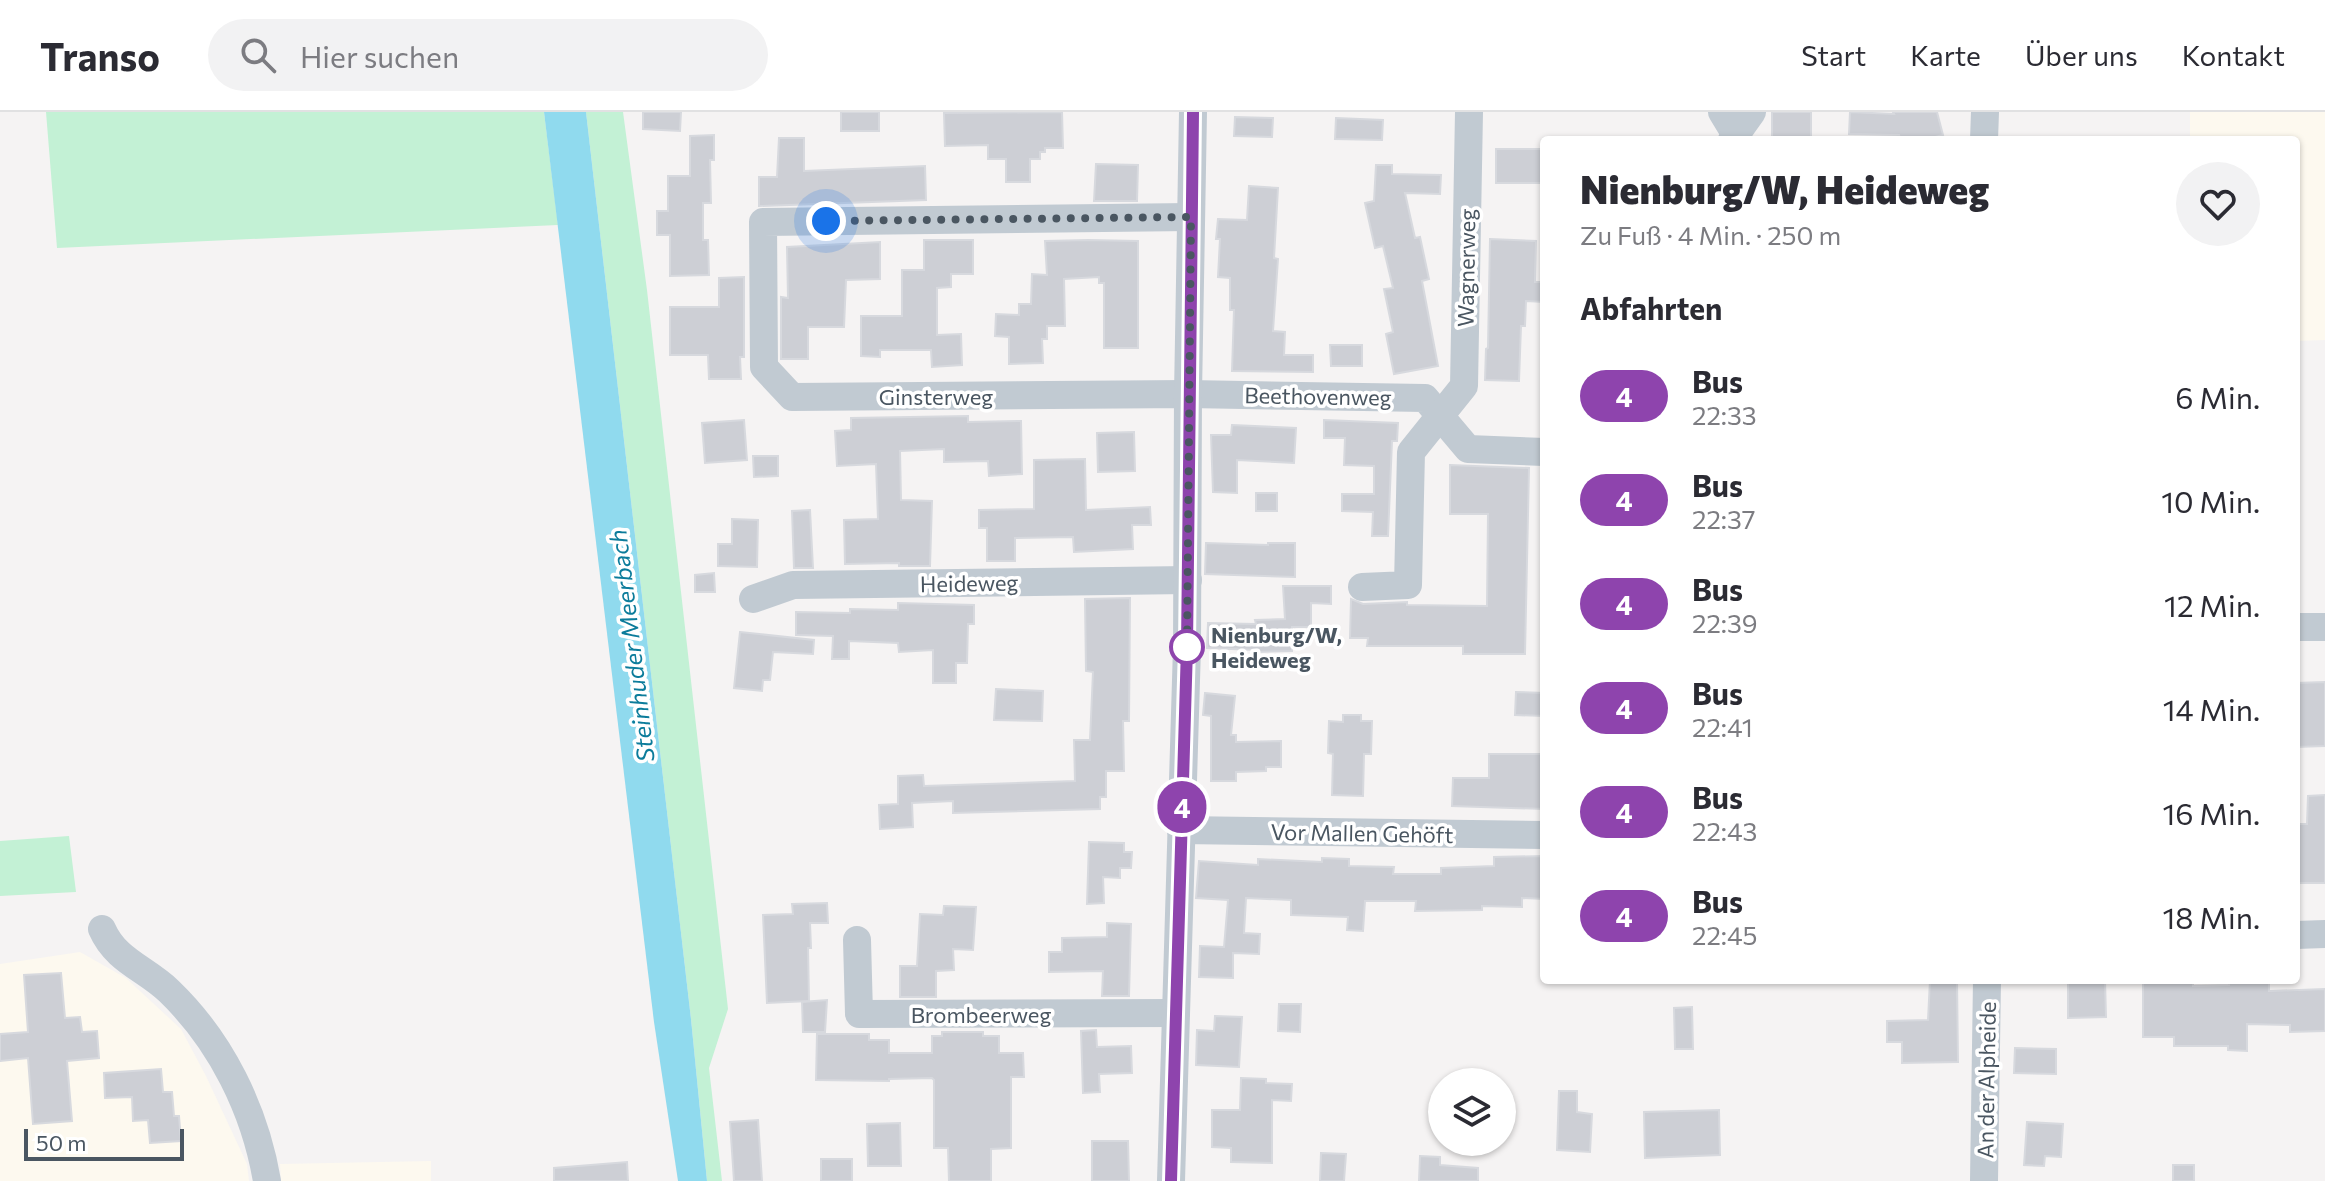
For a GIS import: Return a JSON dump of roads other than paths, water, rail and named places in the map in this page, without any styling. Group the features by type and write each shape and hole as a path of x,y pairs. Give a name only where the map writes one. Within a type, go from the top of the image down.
{"street":[{"path":"1171,1181 1188,580 1193,112"},
{"name":"Wagnerweg","path":"1440,416 1464,386 1469,112"},
{"path":"1732,132 1752,112"},
{"path":"1984,136 1985,112"},
{"name":"Ginsterweg","path":"1188,394 792,397 764,367 763,222 1191,217"},
{"name":"Beethovenweg","path":"1188,394 1425,398 1468,449 1540,452"},
{"path":"1362,587 1408,585 1411,452 1440,416"},
{"name":"Heideweg","path":"753,599 793,585 1188,580"},
{"path":"2300,627 2325,627"},
{"name":"Vor Mallen Gehöft","path":"1181,830 1540,835"},
{"path":"102,929 108,944 168,990 208,1037 243,1097 254,1126 267,1181"},
{"path":"2300,935 2325,934"},
{"name":"Brombeerweg","path":"857,940 859,1014 1176,1013"},
{"name":"An der Alpheide","path":"1984,1181 1987,984"}],"water":[{"name":"Steinhuder Meerbach","path":"544,112 586,112 707,1181 678,1181 654,1022"}],"place":[{"name":"Nienburg/W, Heideweg","path":"1187,647"}]}
